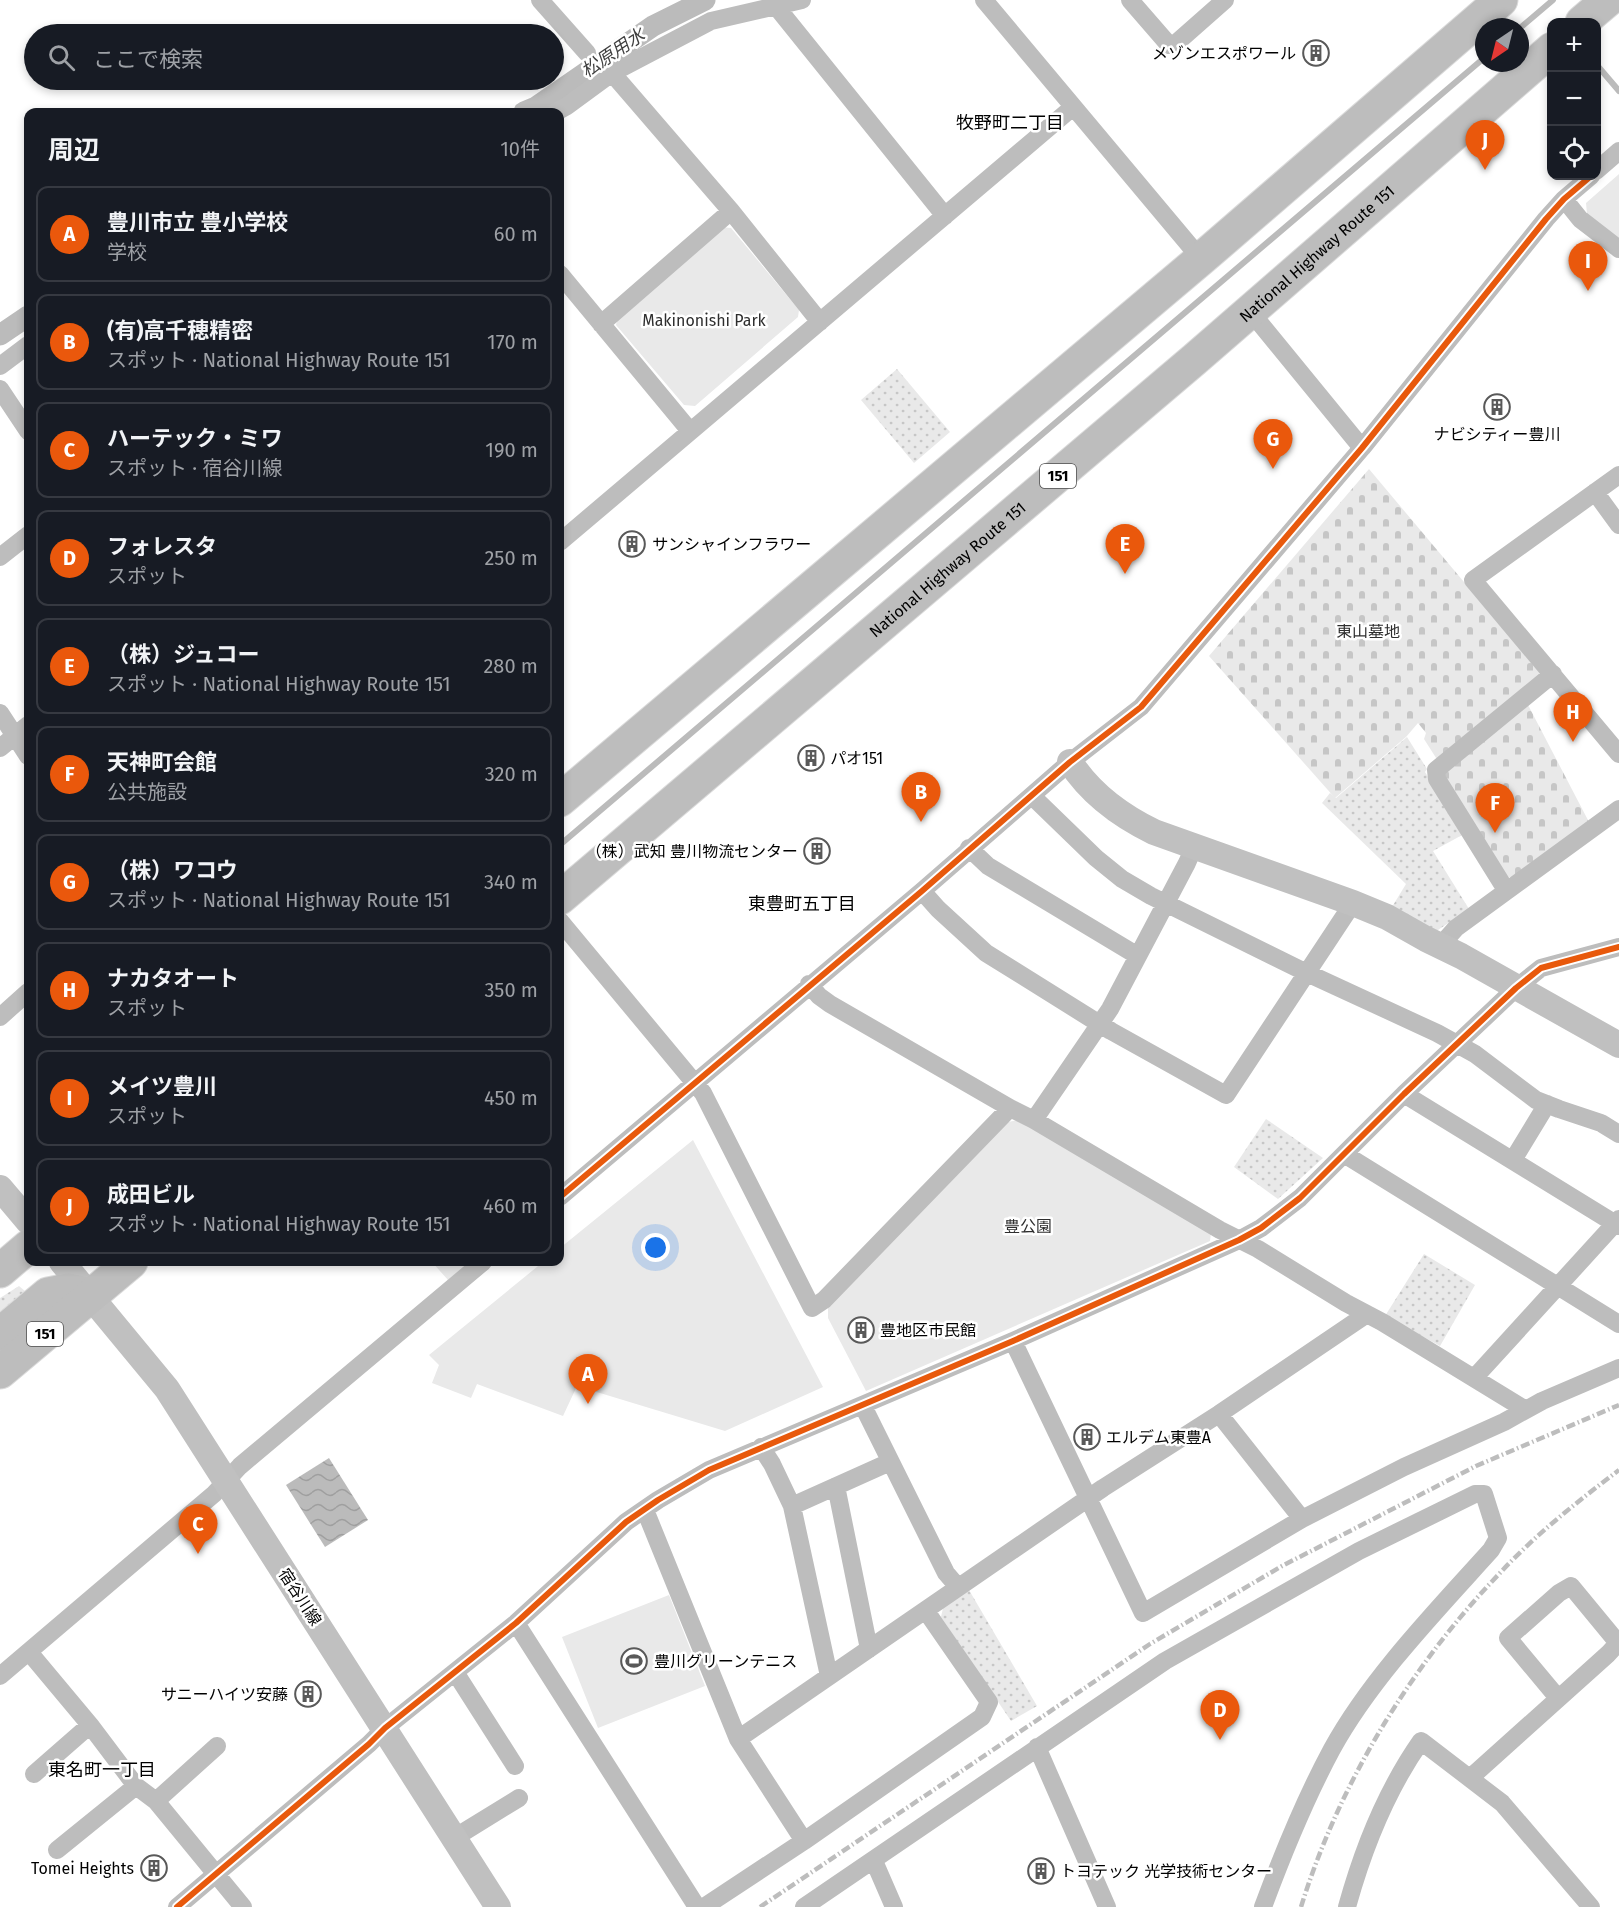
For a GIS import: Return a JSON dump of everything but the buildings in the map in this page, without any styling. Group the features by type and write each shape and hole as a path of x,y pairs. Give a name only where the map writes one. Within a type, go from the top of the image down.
{"highway":[{"path":"564,797 1201,259 1501,0"},
{"path":"1587,18 1608,0"},
{"name":"National Highway Route 151","path":"564,895 1250,311 1547,52"},
{"path":"0,1271 24,1250"},
{"name":"151","path":"0,1372 126,1266"},
{"path":"0,1334 48,1294 69,1290 91,1295"}],"main road":[{"path":"1070,762 1087,784 1110,805 1154,832 1387,917 1619,1045"},
{"path":"0,1188 24,1216"},
{"name":"宿谷川線","path":"66,1266 167,1389 498,1907"}],"street":[{"path":"540,0 561,24"},
{"path":"563,108 612,73 711,21 802,0"},
{"path":"984,0 1201,259"},
{"path":"1130,0 1169,45 1174,45 1225,0"},
{"path":"775,5 945,216"},
{"path":"564,27 587,53"},
{"path":"612,73 730,211 819,322"},
{"path":"564,531 690,430 1073,107"},
{"path":"1601,167 1619,151"},
{"path":"564,1194 809,984 922,891 1070,762 1141,707 1362,448 1564,199 1586,180"},
{"path":"1564,199 1580,219 1619,249"},
{"path":"601,324 730,211"},
{"path":"564,279 690,430"},
{"path":"1250,311 1362,448"},
{"path":"0,366 24,348"},
{"path":"0,389 24,426"},
{"path":"1619,475 1473,580 1619,754"},
{"path":"1595,492 1619,525"},
{"path":"0,557 24,538"},
{"path":"1506,890 1437,780 1436,770 1553,674"},
{"path":"0,713 22,731 0,748"},
{"path":"1032,796 1096,858 1122,879 1165,904 1437,1033 1475,1054 1536,1100 1601,1123 1619,1134"},
{"path":"1441,945 1456,928 1619,809"},
{"path":"1034,1120 1110,1009 1194,847"},
{"path":"969,848 988,866 1138,956"},
{"path":"922,891 986,953 1100,1023 1226,1095 1353,903"},
{"path":"564,926 703,1093 812,1308 824,1300 1010,1108"},
{"path":"177,1907 385,1728 516,1623 626,1522 709,1470 1013,1341 1261,1228 1300,1198 1515,988 1542,968 1619,946"},
{"path":"809,984 830,1004 1258,1249 1475,1377 1526,1410"},
{"path":"0,1017 24,996"},
{"path":"1404,1094 1617,1223 1475,1377"},
{"path":"1513,1160 1546,1104"},
{"path":"1344,1154 1619,1324"},
{"path":"0,1676 214,1494 225,1481 276,1436 478,1266"},
{"path":"738,1739 958,1587 1367,1314"},
{"path":"1013,1341 1143,1613 1302,1519 1404,1467 1619,1368"},
{"path":"863,1406 946,1573 958,1587"},
{"path":"1219,1414 1302,1519"},
{"path":"761,1447 772,1464 792,1506 829,1676"},
{"path":"792,1506 890,1462"},
{"path":"836,1486 869,1649"},
{"path":"804,1907 1165,1661 1348,1557 1475,1494 1484,1494 1498,1538 1491,1550 1415,1635 1365,1698 1333,1748 1280,1860 1263,1907"},
{"path":"645,1510 738,1739 804,1841"},
{"path":"1470,1778 1608,1654 1618,1642 1572,1586 1560,1593 1508,1638 1558,1698"},
{"path":"704,1907 804,1841 982,1717 989,1702 926,1611"},
{"path":"516,1623 697,1907"},
{"path":"29,1652 90,1725 136,1786 156,1801 243,1907"},
{"path":"455,1672 515,1766"},
{"path":"34,1774 90,1725"},
{"path":"1352,1904 1362,1854 1404,1766 1421,1741 1502,1803 1591,1907"},
{"path":"156,1801 217,1746"},
{"path":"1037,1747 1107,1907"},
{"path":"57,1850 136,1786"},
{"path":"454,1838 519,1798"},
{"path":"874,1861 894,1907"}],"green space":[{"path":"1619,174 1619,239 1587,214 1586,203"},
{"name":"Makinonishi Park","path":"721,227 731,228 799,310 798,317 695,406 684,405 616,325 618,317"},
{"path":"897,369 950,432 914,463 861,400"},
{"name":"東山墓地","path":"1369,469 1553,688 1544,688 1527,703 1590,824 1511,878 1502,874 1444,781 1445,772 1424,739 1426,733 1418,723 1406,737 1335,798 1209,656"},
{"path":"1407,737 1427,769 1425,772 1464,834 1433,851 1469,909 1438,930 1433,930 1392,907 1406,884 1322,803 1330,793 1336,798"},
{"path":"1266,1119 1323,1158 1278,1199 1234,1167"},
{"name":"豊公園","path":"1018,1120 1211,1233 1210,1241 866,1391 828,1318 828,1306 1008,1122"},
{"path":"693,1140 823,1387 725,1431 577,1386 563,1416 477,1384 471,1398 432,1383 439,1365 429,1355 538,1266 564,1266 564,1245"},
{"path":"1424,1254 1475,1285 1440,1346 1385,1316"},
{"path":"436,1266 465,1266 448,1280"},
{"path":"19,1286 32,1297 0,1325 0,1298"},
{"path":"969,1590 1037,1706 1011,1721 941,1617 943,1608"},
{"name":"豊川グリーンテニス","path":"669,1595 705,1686 598,1728 562,1637"}],"water":[{"path":"329,1458 368,1520 325,1547 286,1485"}],"waterway":[{"name":"松原用水","path":"564,88 653,26 705,0"},
{"path":"1529,20 1553,0"},
{"path":"564,841 1475,66"},
{"path":"1601,70 1619,91"},
{"name":"松原用水","path":"534,108 561,90"},
{"name":"松原用水","path":"0,335 24,319"}],"railway":[{"path":"760,1907 1150,1644 1282,1566 1476,1466 1619,1405"},
{"path":"1301,1907 1335,1816 1357,1772 1407,1688 1436,1648 1466,1610 1527,1546 1619,1470"}],"cycle path":[{"path":"564,1194 922,891 1070,762 1141,707 1362,448 1546,219 1564,199 1586,180"},
{"path":"177,1907 385,1728 516,1623 626,1522 658,1500 709,1470 1013,1341 1261,1228 1300,1198 1404,1094 1516,988 1541,968 1619,947"}],"place":[{"name":"メゾンエスポワール","path":"1316,53"},
{"name":"成田ビル","path":"1485,170"},
{"name":"メイツ豊川","path":"1588,291"},
{"name":"ナビシティー豊川","path":"1497,407"},
{"name":"（株）ワコウ","path":"1273,469"},
{"name":"サンシャインフラワー","path":"632,544"},
{"name":"（株）ジュコー","path":"1125,574"},
{"name":"ナカタオート","path":"1573,742"},
{"name":"パオ151","path":"811,758"},
{"name":"(有)高千穂精密","path":"921,822"},
{"name":"天神町会館","path":"1495,833"},
{"name":"（株）武知 豊川物流センター","path":"817,851"},
{"name":"豊地区市民館","path":"861,1330"},
{"name":"豊川市立 豊小学校","path":"588,1404"},
{"name":"エルデム東豊A","path":"1087,1437"},
{"name":"ハーテック・ミワ","path":"198,1554"},
{"name":"豊川グリーンテニス","path":"634,1661"},
{"name":"サニーハイツ安藤","path":"308,1694"},
{"name":"フォレスタ","path":"1220,1740"},
{"name":"Tomei Heights","path":"154,1868"},
{"name":"トヨテック 光学技術センター","path":"1041,1871"}],"district":[{"name":"牧野町二丁目","path":"1010,123"},
{"name":"東豊町五丁目","path":"802,904"},
{"name":"東名町一丁目","path":"102,1770"}]}
